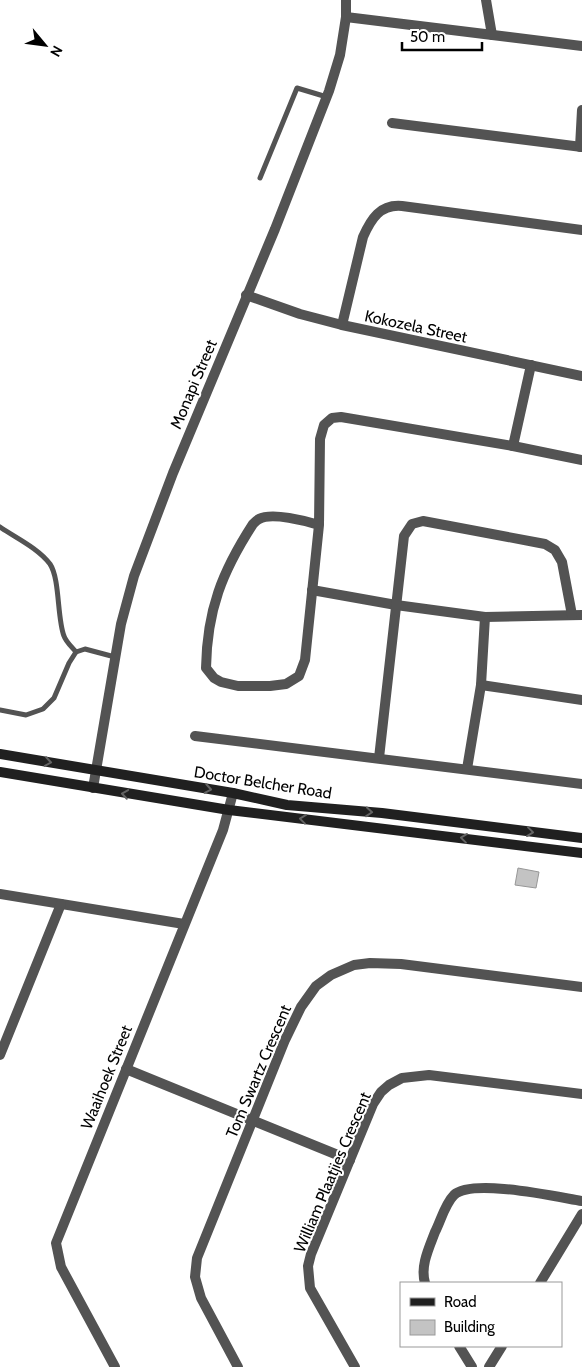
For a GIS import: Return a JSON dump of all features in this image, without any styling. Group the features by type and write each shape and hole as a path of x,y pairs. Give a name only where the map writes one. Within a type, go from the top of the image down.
{"main road":[{"name":"Doctor Belcher Road","path":"0,754 233,793 287,805 382,813 582,838"},
{"name":"Doctor Belcher Road","path":"0,772 229,810 582,853"}],"street":[{"name":"Monapi Street","path":"93,788 121,624 134,576 173,473 275,229 327,97 340,55 346,17 346,0"},
{"path":"486,0 492,35"},
{"path":"346,17 582,46"},
{"path":"392,123 581,147 582,110"},
{"path":"342,325 363,238 368,225 378,213 387,207 402,206 582,230"},
{"name":"Kokozela Street","path":"246,296 300,314 342,325 582,376"},
{"path":"513,446 530,365"},
{"path":"319,525 295,519 274,517 260,518 253,524 219,587 212,609 206,668 214,678 221,682 238,686 270,686 286,684 299,676 305,660 319,525 320,439 324,425 332,418 340,417 513,446 582,460"},
{"path":"312,590 396,605 485,617 577,615 562,562 555,550 545,544 423,521 412,524 404,536 396,605 379,758"},
{"path":"467,770 481,685 485,617"},
{"path":"481,685 582,700"},
{"path":"195,736 582,784"},
{"name":"Waaihoek Street","path":"115,1367 61,1268 56,1243 223,830 233,793"},
{"path":"0,894 184,924"},
{"path":"0,1055 61,904"},
{"name":"Tom Swartz Crescent","path":"238,1367 201,1298 195,1277 197,1258 285,1040 308,994 323,979 342,969 370,963 401,964 582,987"},
{"path":"126,1069 350,1160"},
{"name":"William Plaatjies Crescent","path":"355,1367 310,1288 308,1266 311,1254 350,1160 381,1092 402,1078 428,1075 582,1094"},
{"path":"425,1282 422,1275 424,1264 448,1203 455,1194 465,1189 488,1187 582,1201"},
{"path":"541,1282 582,1214"},
{"path":"460,1347 472,1367"},
{"path":"489,1367 501,1347"}],"lane":[{"path":"260,178 297,88 327,97"},
{"path":"0,527 41,554 51,566 62,630 65,639 76,652"},
{"path":"0,710 26,715 43,709 54,698 69,662 76,652 85,649 116,657"}],"building":[{"path":"518,868 539,872 536,888 515,885"}]}
